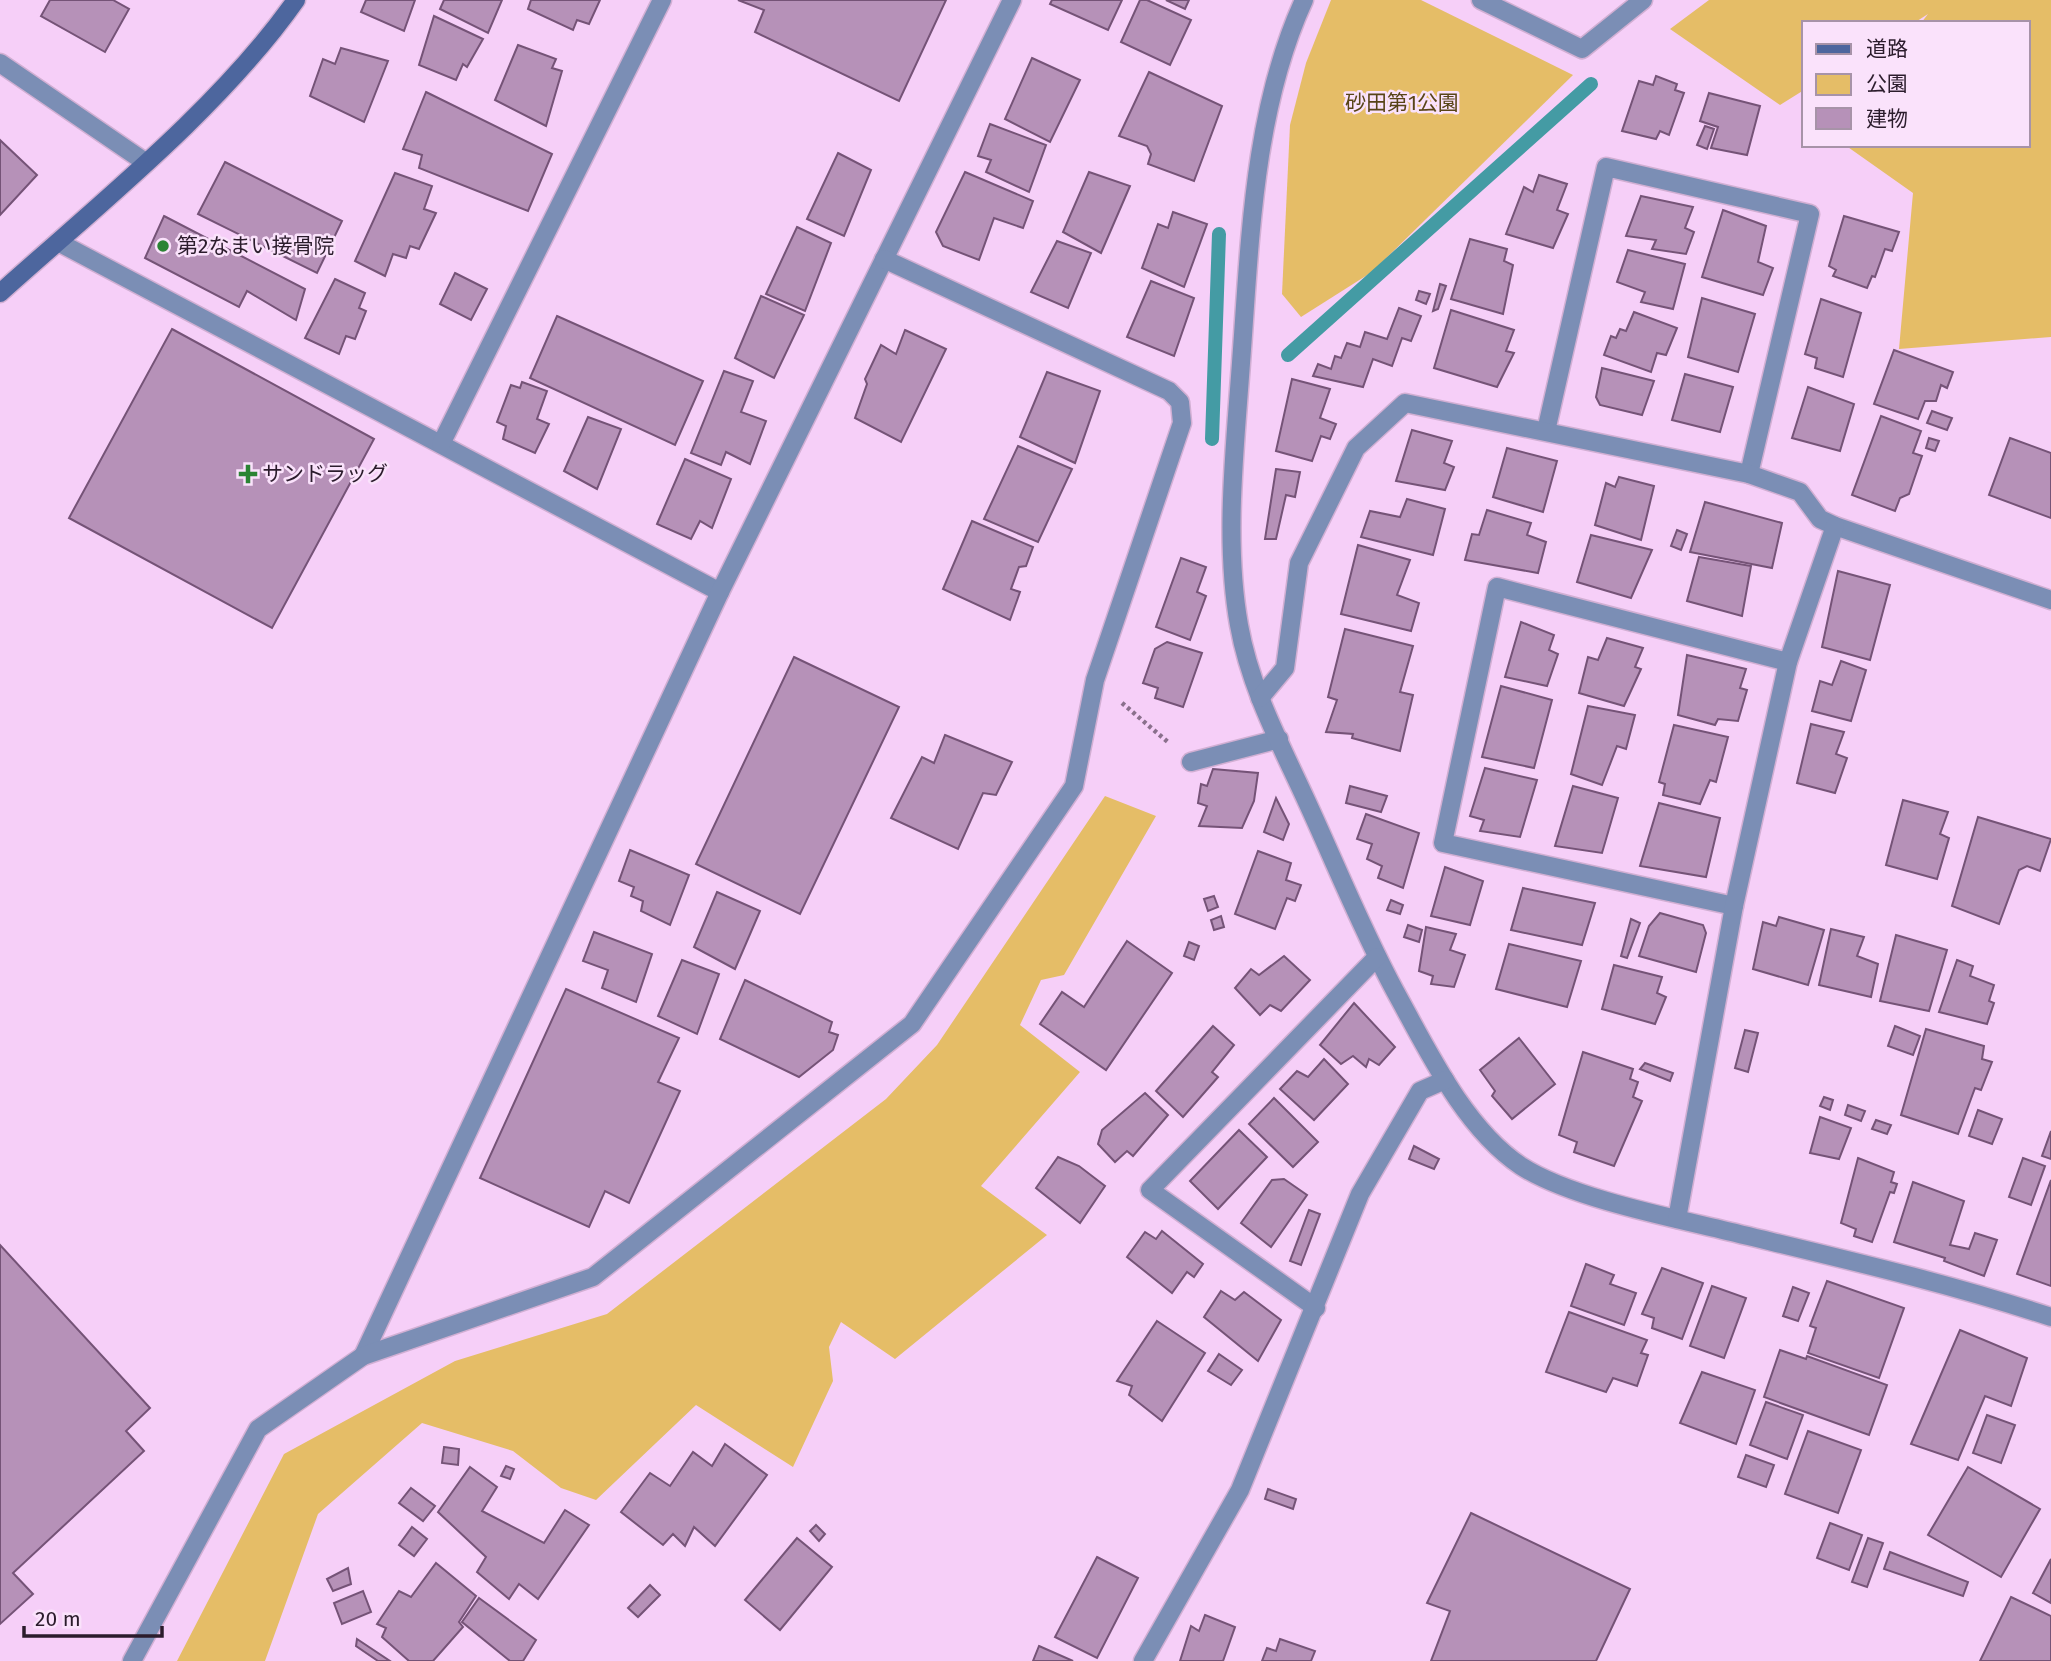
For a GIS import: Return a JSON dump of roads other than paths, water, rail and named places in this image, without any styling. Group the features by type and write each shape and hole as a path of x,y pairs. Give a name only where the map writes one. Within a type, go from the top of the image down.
{"street":[{"path":"0,293 145,162 241,68 296,0"},
{"path":"440,444 662,0"},
{"path":"363,1356 720,592 1012,0"},
{"path":"1304,0 1286,40 1254,188 1236,430 1233,549 1239,626 1260,698 1377,957 1445,1080 1493,1142 1521,1166 1568,1188 1677,1219 1966,1289 2051,1317"},
{"path":"1481,0 1582,49 1643,0"},
{"path":"0,63 145,162"},
{"path":"1546,431 1606,167 1810,214 1749,474"},
{"path":"58,242 720,592"},
{"path":"132,1661 258,1429 363,1356 593,1277 912,1024 1074,786 1095,680 1182,423 1180,402 1169,391 884,259"},
{"path":"1260,698 1285,668 1299,563 1356,448 1405,403 1749,474 1800,492 1820,519 1835,526 2051,600"},
{"path":"1677,1219 1734,906 1788,662 1835,526"},
{"path":"1734,906 1443,844 1497,587 1788,662"},
{"path":"1191,762 1279,739"},
{"path":"1316,1308 1150,1190 1377,957"},
{"path":"1143,1661 1240,1490 1360,1194 1420,1091 1445,1080"}],"waterway":[{"path":"1288,355 1591,84"},
{"path":"1212,439 1219,234"}],"place":[{"name":"第2なまい接骨院","path":"163,246"},
{"name":"サンドラッグ","path":"248,474"}],"park label":[{"name":"砂田第1公園","path":"1402,103"}]}
